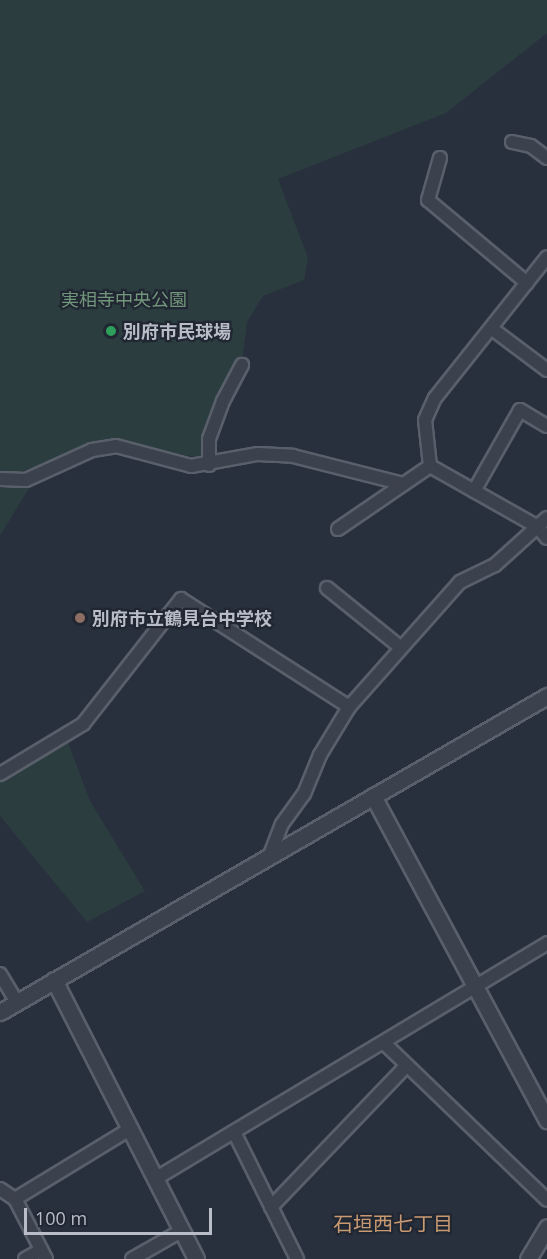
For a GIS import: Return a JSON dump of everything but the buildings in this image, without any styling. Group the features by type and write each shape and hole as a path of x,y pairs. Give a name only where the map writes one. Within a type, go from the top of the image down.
{"street":[{"path":"512,142 531,146 547,158"},
{"path":"440,158 430,180 428,200 527,284"},
{"path":"430,465 425,420 435,398 547,257"},
{"path":"491,328 547,370"},
{"path":"209,465 209,439 242,364"},
{"path":"474,491 520,410 547,426"},
{"path":"0,479 26,480 92,450 116,446 191,466 209,465 258,454 293,456 400,483"},
{"path":"338,529 400,483 430,465"},
{"path":"430,465 538,527 547,538"},
{"path":"270,855 282,825 304,794 320,756 350,707 400,647 460,582 495,565 547,518"},
{"path":"327,588 400,647"},
{"path":"0,774 84,724 181,599 350,707"},
{"path":"0,1012 547,696"},
{"path":"373,796 547,1120"},
{"path":"155,1179 547,944"},
{"path":"0,974 16,1002"},
{"path":"54,980 196,1259"},
{"path":"384,1043 547,1200"},
{"path":"271,1207 406,1066"},
{"path":"15,1199 130,1129"},
{"path":"234,1132 297,1259"},
{"path":"0,1189 15,1199 44,1254 25,1259"},
{"path":"528,1259 547,1227"},
{"path":"132,1259 181,1231"}],"green space":[{"name":"実相寺中央公園","path":"0,0 547,0 547,33 446,113 278,179 308,258 304,280 263,296 247,322 243,354 205,459 110,440 14,474 0,471"},
{"path":"0,488 29,488 0,536"},
{"path":"67,740 90,801 145,891 87,922 0,816 0,782"}],"place":[{"name":"別府市民球場","path":"111,331"},
{"name":"別府市立鶴見台中学校","path":"80,618"}],"district":[{"name":"石垣西七丁目","path":"393,1223"}]}
